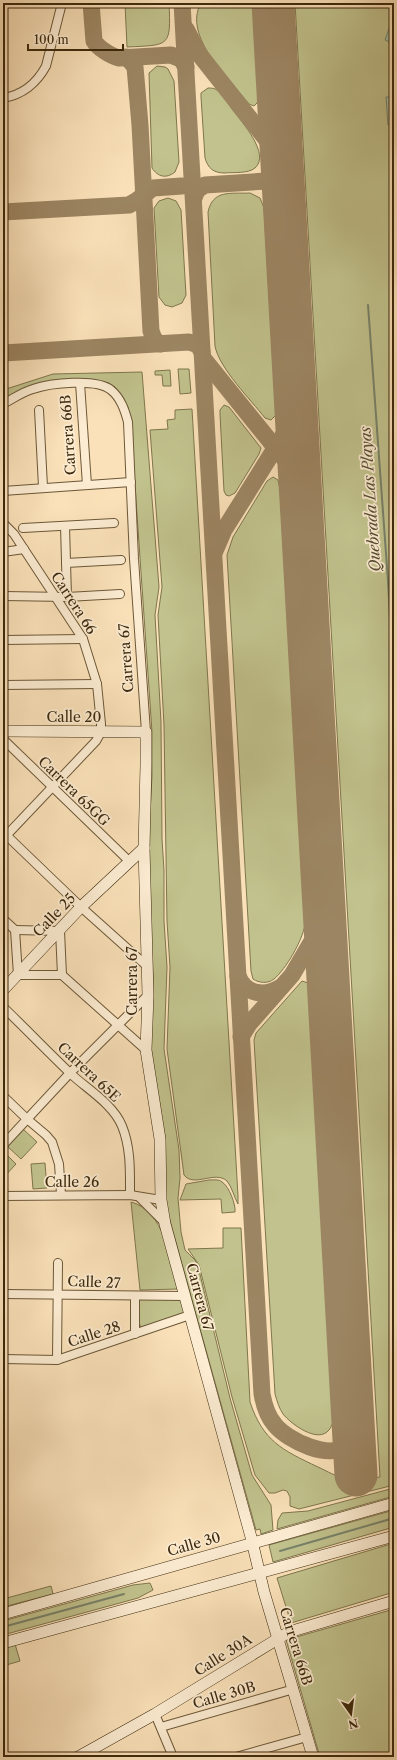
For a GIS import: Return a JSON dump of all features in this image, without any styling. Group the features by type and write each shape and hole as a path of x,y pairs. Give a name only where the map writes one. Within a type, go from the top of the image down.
{"street":[{"path":"3,98 26,90 37,81 46,66 62,3"},
{"path":"3,404 34,388 68,383 80,383"},
{"name":"Carrera 67","path":"80,383 102,385 112,390 124,407 128,422 130,482 146,732 144,848 148,967 146,1050 160,1139 161,1200 165,1224 252,1543"},
{"name":"Carrera 66B","path":"80,383 87,485"},
{"path":"39,410 43,488"},
{"path":"3,491 130,482"},
{"name":"Carrera 66","path":"3,522 14,534 83,638 97,684 101,714 101,732"},
{"path":"23,528 114,523"},
{"path":"65,526 67,597"},
{"path":"3,552 24,549"},
{"path":"66,563 121,560"},
{"path":"3,596 67,597 120,594"},
{"path":"3,640 83,638"},
{"path":"3,685 97,684"},
{"name":"Calle 20","path":"3,732 146,732"},
{"path":"101,732 96,741 82,757 4,835 148,967"},
{"name":"Carrera 65GG","path":"3,739 129,861"},
{"name":"Calle 25","path":"3,990 81,907 144,848"},
{"path":"129,861 145,878"},
{"path":"3,919 15,930 60,931 62,975"},
{"path":"15,930 18,975 62,975 146,1050"},
{"path":"3,1145 70,1073 148,995"},
{"name":"Carrera 65E","path":"3,1007 70,1073 108,1106 122,1124 127,1140 130,1195"},
{"path":"3,1096 46,1135 56,1150 59,1164 61,1194"},
{"name":"Calle 26","path":"3,1196 61,1194 130,1195 140,1198 161,1200"},
{"name":"Calle 26","path":"140,1198 165,1224"},
{"path":"57,1360 58,1263"},
{"name":"Calle 27","path":"3,1294 185,1296"},
{"path":"135,1296 135,1334"},
{"name":"Calle 28","path":"3,1360 57,1360 190,1315"},
{"name":"Calle 30","path":"3,1614 394,1503"},
{"path":"3,1643 394,1536"},
{"name":"Carrera 66B","path":"252,1543 278,1639 313,1757"},
{"name":"Calle 30A","path":"78,1757 155,1714 278,1639 299,1628 394,1601"},
{"name":"Calle 30B","path":"161,1727 294,1689"},
{"path":"155,1714 173,1757"},
{"path":"236,1757 307,1737"}],"green space":[{"path":"125,3 169,3 169,28 168,36 165,41 160,44 127,47"},
{"path":"201,3 253,3 259,97 254,106 249,104 220,70 203,43 198,29 197,16"},
{"path":"295,3 394,3 394,1485 299,1509 290,1506 290,1497 287,1491 283,1490 275,1493 269,1493 255,1475 232,1397 199,1265 188,1249 223,1248 223,1228 241,1228 250,1402 261,1426 268,1435 275,1443 294,1455 335,1475 354,1479 380,1477"},
{"path":"157,66 168,69 174,81 179,162 175,172 168,176 160,175 152,168 149,73"},
{"path":"208,88 216,89 221,94 253,138 257,146 259,162 252,170 221,173 214,171 208,165 205,158 201,93"},
{"path":"230,193 250,193 260,198 264,208 276,415 271,420 265,418 236,384 218,355 215,346 208,212 210,205 218,196"},
{"path":"168,198 176,201 181,210 186,295 182,303 172,307 165,305 159,297 154,208 159,201"},
{"path":"178,369 189,369 191,393 180,394"},
{"path":"170,370 171,386 163,386 162,375 155,375 155,371"},
{"path":"142,372 159,587 155,615 161,722 164,921 167,967 164,1049 179,1150 180,1178 178,1198 181,1232 185,1250 195,1260 198,1266 230,1398 252,1475 271,1505 273,1530 261,1534 260,1529 256,1530 166,1206 150,1051 153,978 150,919 149,832 152,776 152,732 135,485 128,407 115,387 109,383 80,380 3,401 3,390 53,374"},
{"path":"224,405 229,407 261,448 259,454 235,493 229,496 226,495 224,491 220,410"},
{"path":"192,409 238,1204 229,1183 222,1178 217,1177 193,1180 188,1179 184,1175 167,1049 170,967 167,921 164,725 158,615 162,587 150,430 168,429 167,420 175,419 175,410"},
{"path":"273,477 278,480 280,489 305,925 297,946 283,969 274,979 269,982 264,982 253,979 251,971 227,555 233,537 267,481"},
{"path":"302,981 308,983 309,986 335,1412 329,1430 324,1434 318,1435 305,1431 292,1423 280,1409 275,1394 254,1040 256,1033"},
{"path":"23,1129 37,1142 21,1159 7,1146"},
{"path":"3,1151 16,1164 3,1178"},
{"path":"45,1163 47,1188 33,1189 31,1164"},
{"path":"209,1180 219,1180 225,1184 232,1196 235,1212 222,1213 221,1199 180,1200 186,1184"},
{"path":"131,1202 142,1207 152,1215 159,1226 169,1251 178,1289 140,1290"},
{"path":"137,1298 181,1298 186,1314 141,1328 136,1314"},
{"path":"394,1488 394,1496 277,1529 278,1520 282,1513 308,1511"},
{"path":"394,1510 394,1527 273,1562 269,1545"},
{"path":"394,1543 394,1592 291,1623 277,1578"},
{"path":"150,1583 153,1590 138,1598 3,1635 3,1621 133,1585"},
{"path":"51,1586 53,1594 3,1607 3,1599"},
{"path":"394,1609 394,1757 320,1757 286,1640"},
{"path":"15,1644 20,1661 3,1666 3,1648"}],"shaded area":[{"path":"392,3 394,3 394,44 385,40 393,17"},
{"path":"386,97 394,97 394,125 388,125"}],"waterway":[{"name":"Quebrada Las Playas","path":"368,305 388,581 394,691"},
{"path":"280,1551 394,1518"},
{"path":"3,1627 124,1594"}],"taxiway":[{"path":"91,3 94,41 105,51 119,58 171,55 181,59 186,67"},
{"path":"182,3 262,1394 266,1410 275,1425 289,1437 310,1447 331,1451 340,1449 349,1443 354,1430"},
{"path":"186,29 199,54 281,158"},
{"path":"126,57 135,67 140,125 151,331 154,339 160,344"},
{"path":"194,198 197,190 205,185 266,181 274,183 279,187 284,201"},
{"path":"3,212 129,205 153,188 182,186"},
{"path":"3,353 189,342 198,345 202,352"},
{"path":"203,358 295,472 300,485"},
{"path":"215,551 224,530 291,423 296,411"},
{"path":"241,1037 249,1024 292,975 325,919"},
{"path":"238,976 246,987 256,992 269,992 281,987"}],"runway":[{"path":"273,3 356,1475"}]}
